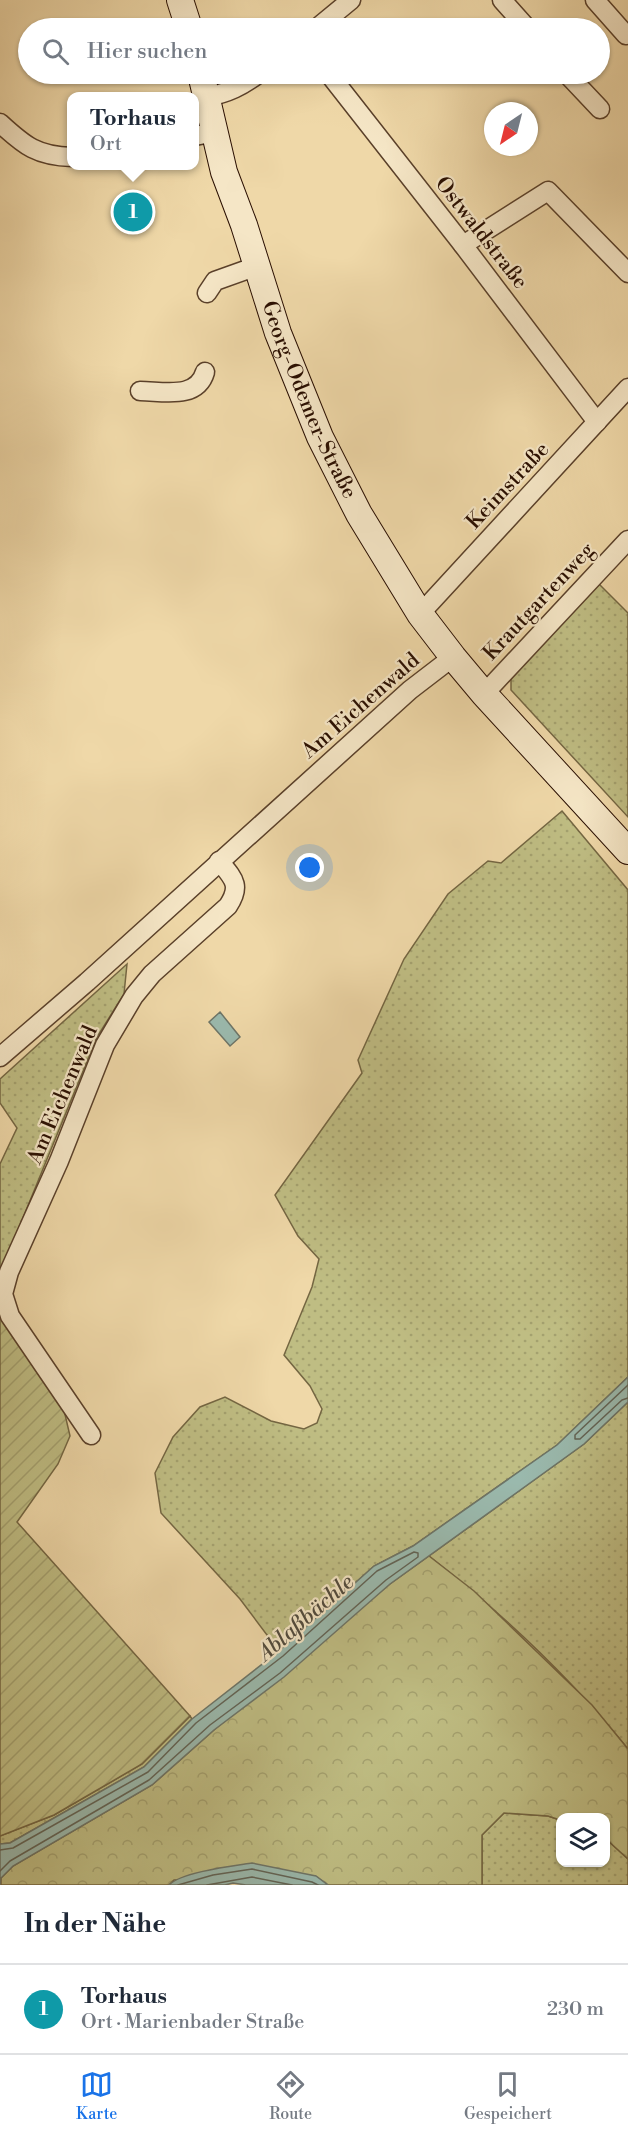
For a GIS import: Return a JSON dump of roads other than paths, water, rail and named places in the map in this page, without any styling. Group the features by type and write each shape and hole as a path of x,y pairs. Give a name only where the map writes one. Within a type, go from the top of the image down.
{"street":[{"path":"180,0 186,18"},
{"path":"329,18 351,0"},
{"path":"502,0 518,18"},
{"path":"595,0 626,35"},
{"path":"204,85 227,93 244,84"},
{"name":"Ostwaldstraße","path":"337,84 597,422"},
{"path":"576,84 600,109"},
{"name":"Georg-Odemer-Straße","path":"204,85 205,134 224,172 282,344 323,445 359,514 420,614 453,657 628,851"},
{"path":"0,123 39,153 67,156"},
{"path":"463,245 548,191 628,273"},
{"path":"207,293 215,281 257,266"},
{"path":"140,391 182,392 192,389 203,379 206,372"},
{"name":"Keimstraße","path":"420,614 628,388"},
{"name":"Krautgartenweg","path":"484,694 628,540"},
{"name":"Am Eichenwald","path":"0,1057 87,982 410,690 453,657"},
{"name":"Am Eichenwald","path":"91,1434 10,1316 3,1294 9,1272 59,1161 105,1045 129,1005 152,974 228,906 234,897 236,888 233,879 219,861"}],"water":[{"path":"220,1012 240,1037 230,1046 209,1022"},
{"path":"628,1377 628,1402 584,1444 390,1584 284,1677 214,1730 152,1785 13,1866 1,1878 0,1885 0,1844 10,1843 144,1767 192,1719 279,1651 374,1566 413,1546 557,1445"},
{"path":"252,1863 316,1876 328,1885 233,1883 169,1885 184,1876"}],"place":[{"name":"Torhaus","path":"133,212"}],"water label":[{"name":"Ablaßbächle","path":"306,1618"}]}
